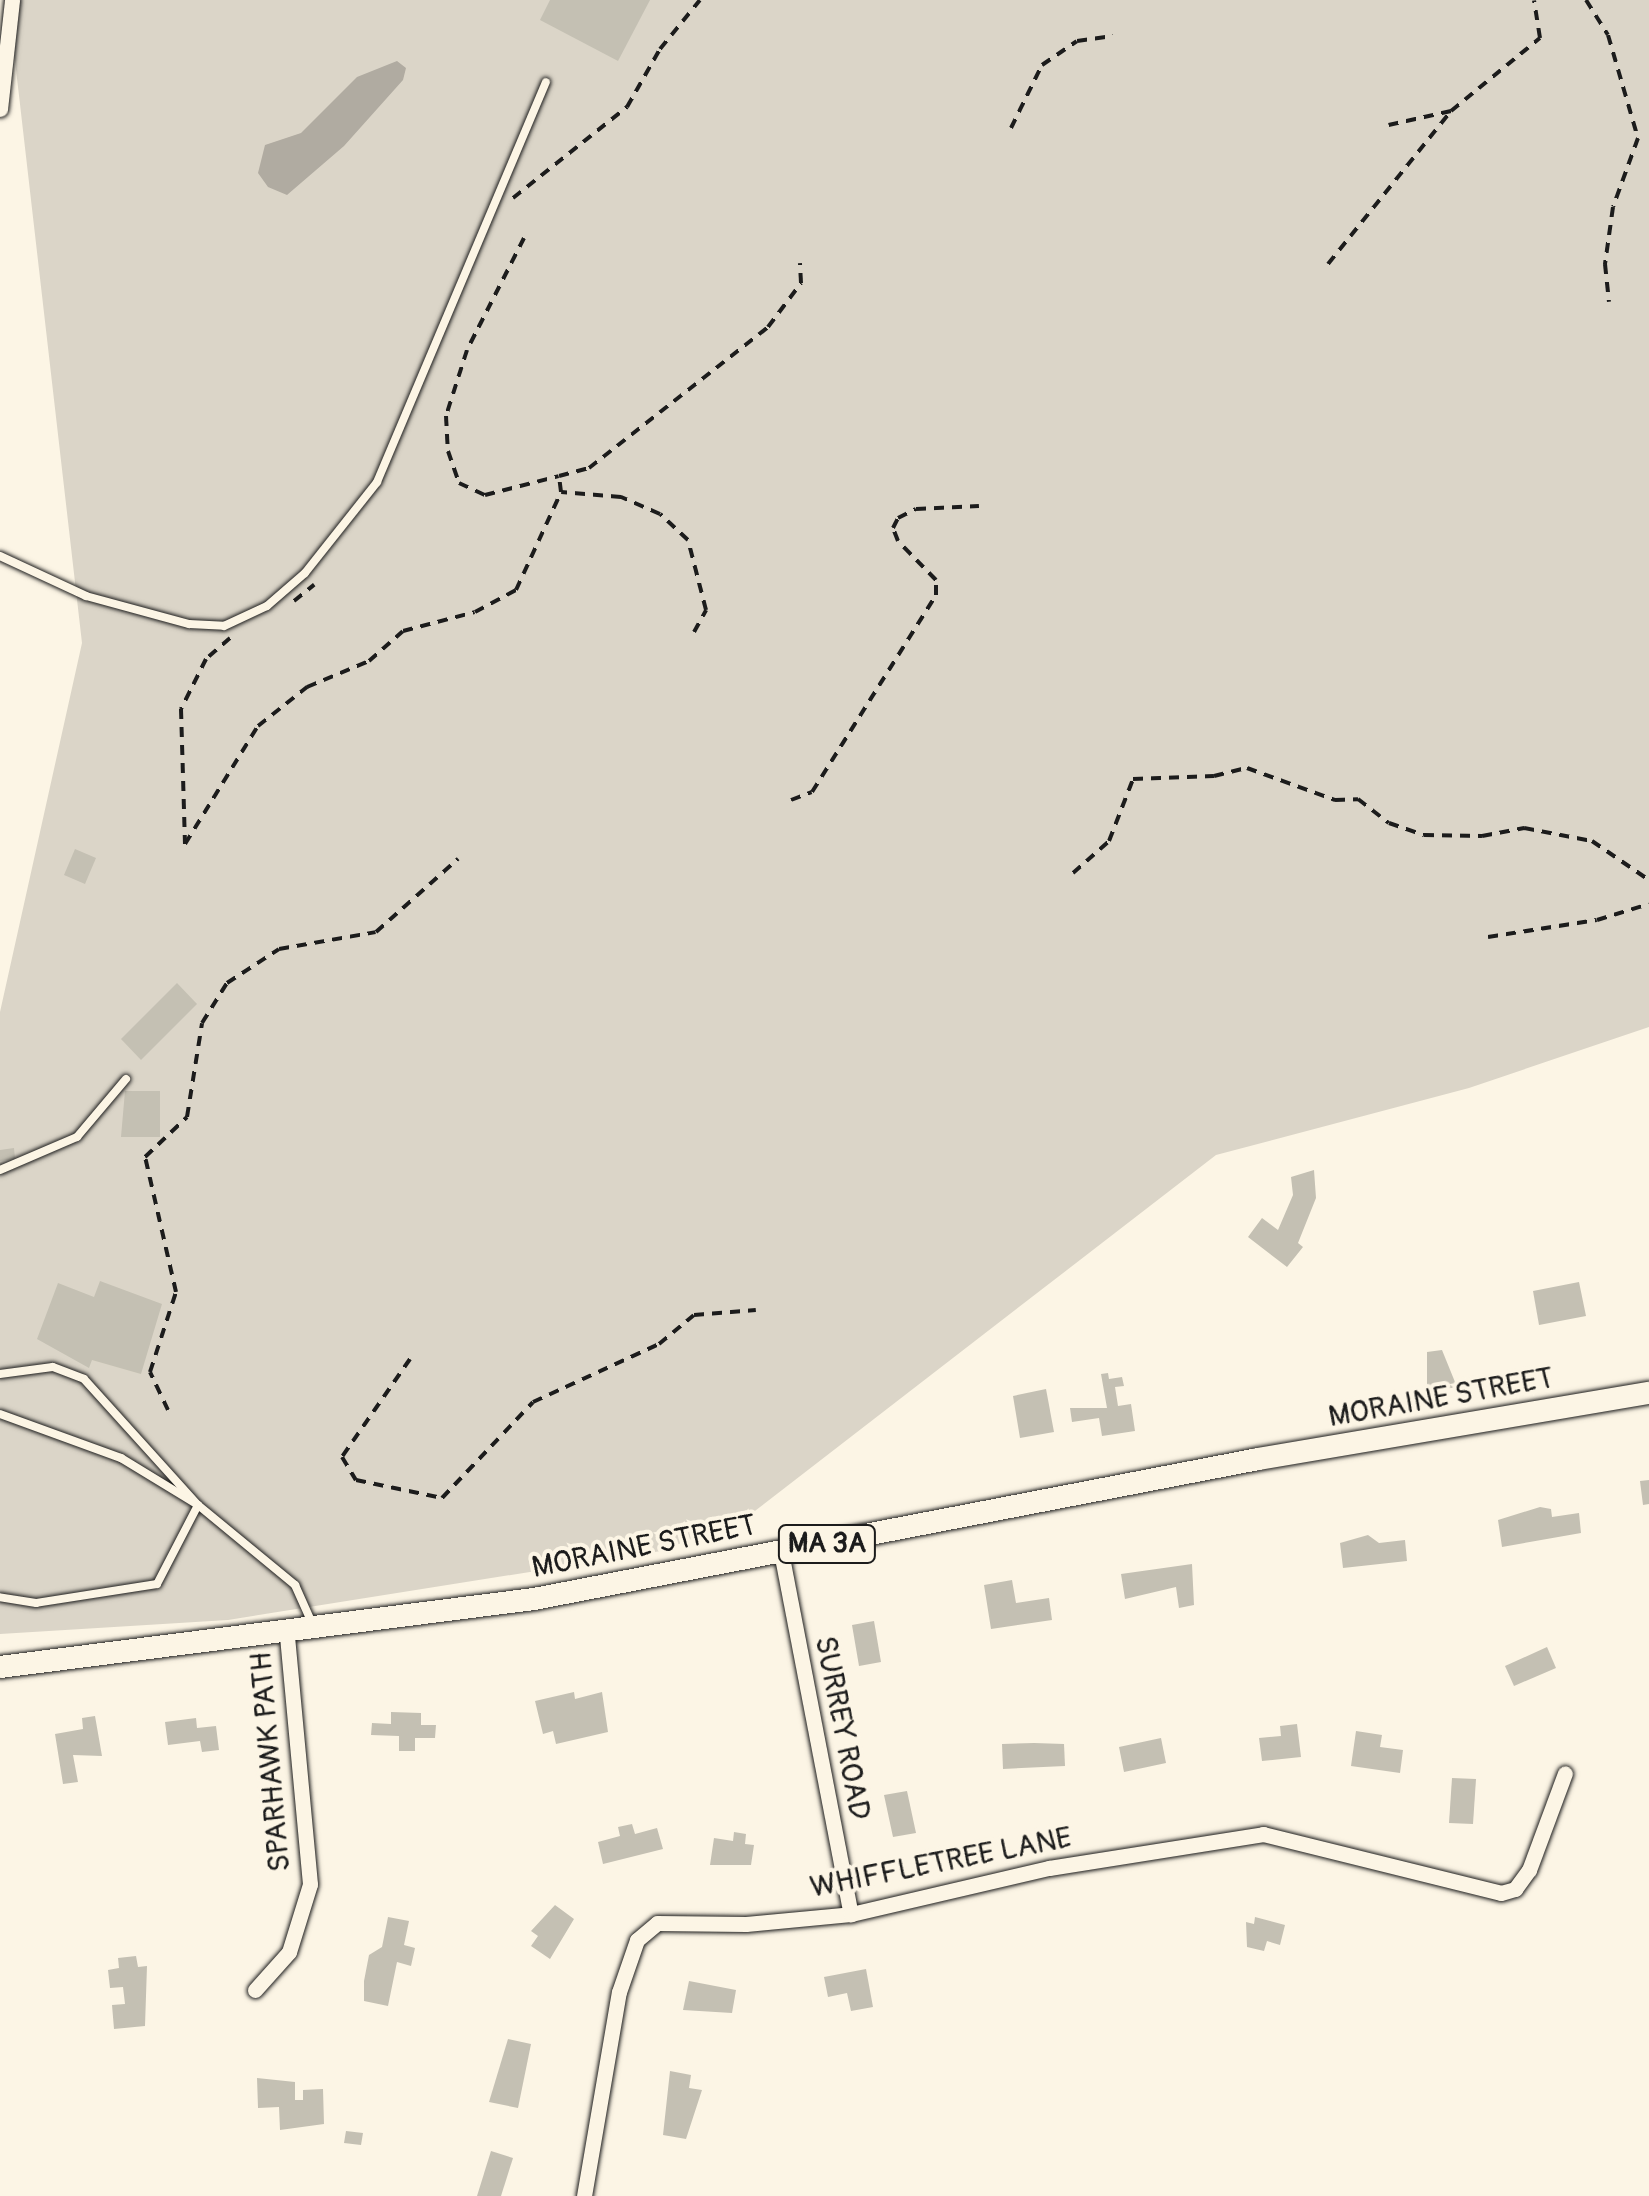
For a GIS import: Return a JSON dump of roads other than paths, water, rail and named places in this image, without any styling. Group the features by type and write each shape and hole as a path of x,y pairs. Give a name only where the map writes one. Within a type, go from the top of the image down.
{"main road":[{"name":"MORAINE STREET","path":"0,1666 287,1634 534,1599 1240,1463 1649,1393"}],"street":[{"path":"0,109 12,0"},
{"name":"SURREY ROAD","path":"782,1552 851,1914"},
{"name":"SPARHAWK PATH","path":"255,1990 290,1952 310,1884 287,1634"},
{"name":"WHIFFLETREE LANE","path":"584,2196 619,1992 644,1930 674,1920 746,1924 851,1914 1048,1868 1263,1834 1486,1890 1515,1889 1530,1870 1564,1773"}],"lane":[{"path":"0,556 148,616 224,626 266,606 305,573 376,482 546,82"},
{"path":"0,1170 77,1137 126,1079"},
{"path":"0,1374 53,1367 84,1380 198,1505"},
{"path":"0,1414 121,1458 198,1505 295,1584 314,1630"},
{"path":"0,1597 36,1603 157,1584 198,1505"}]}
